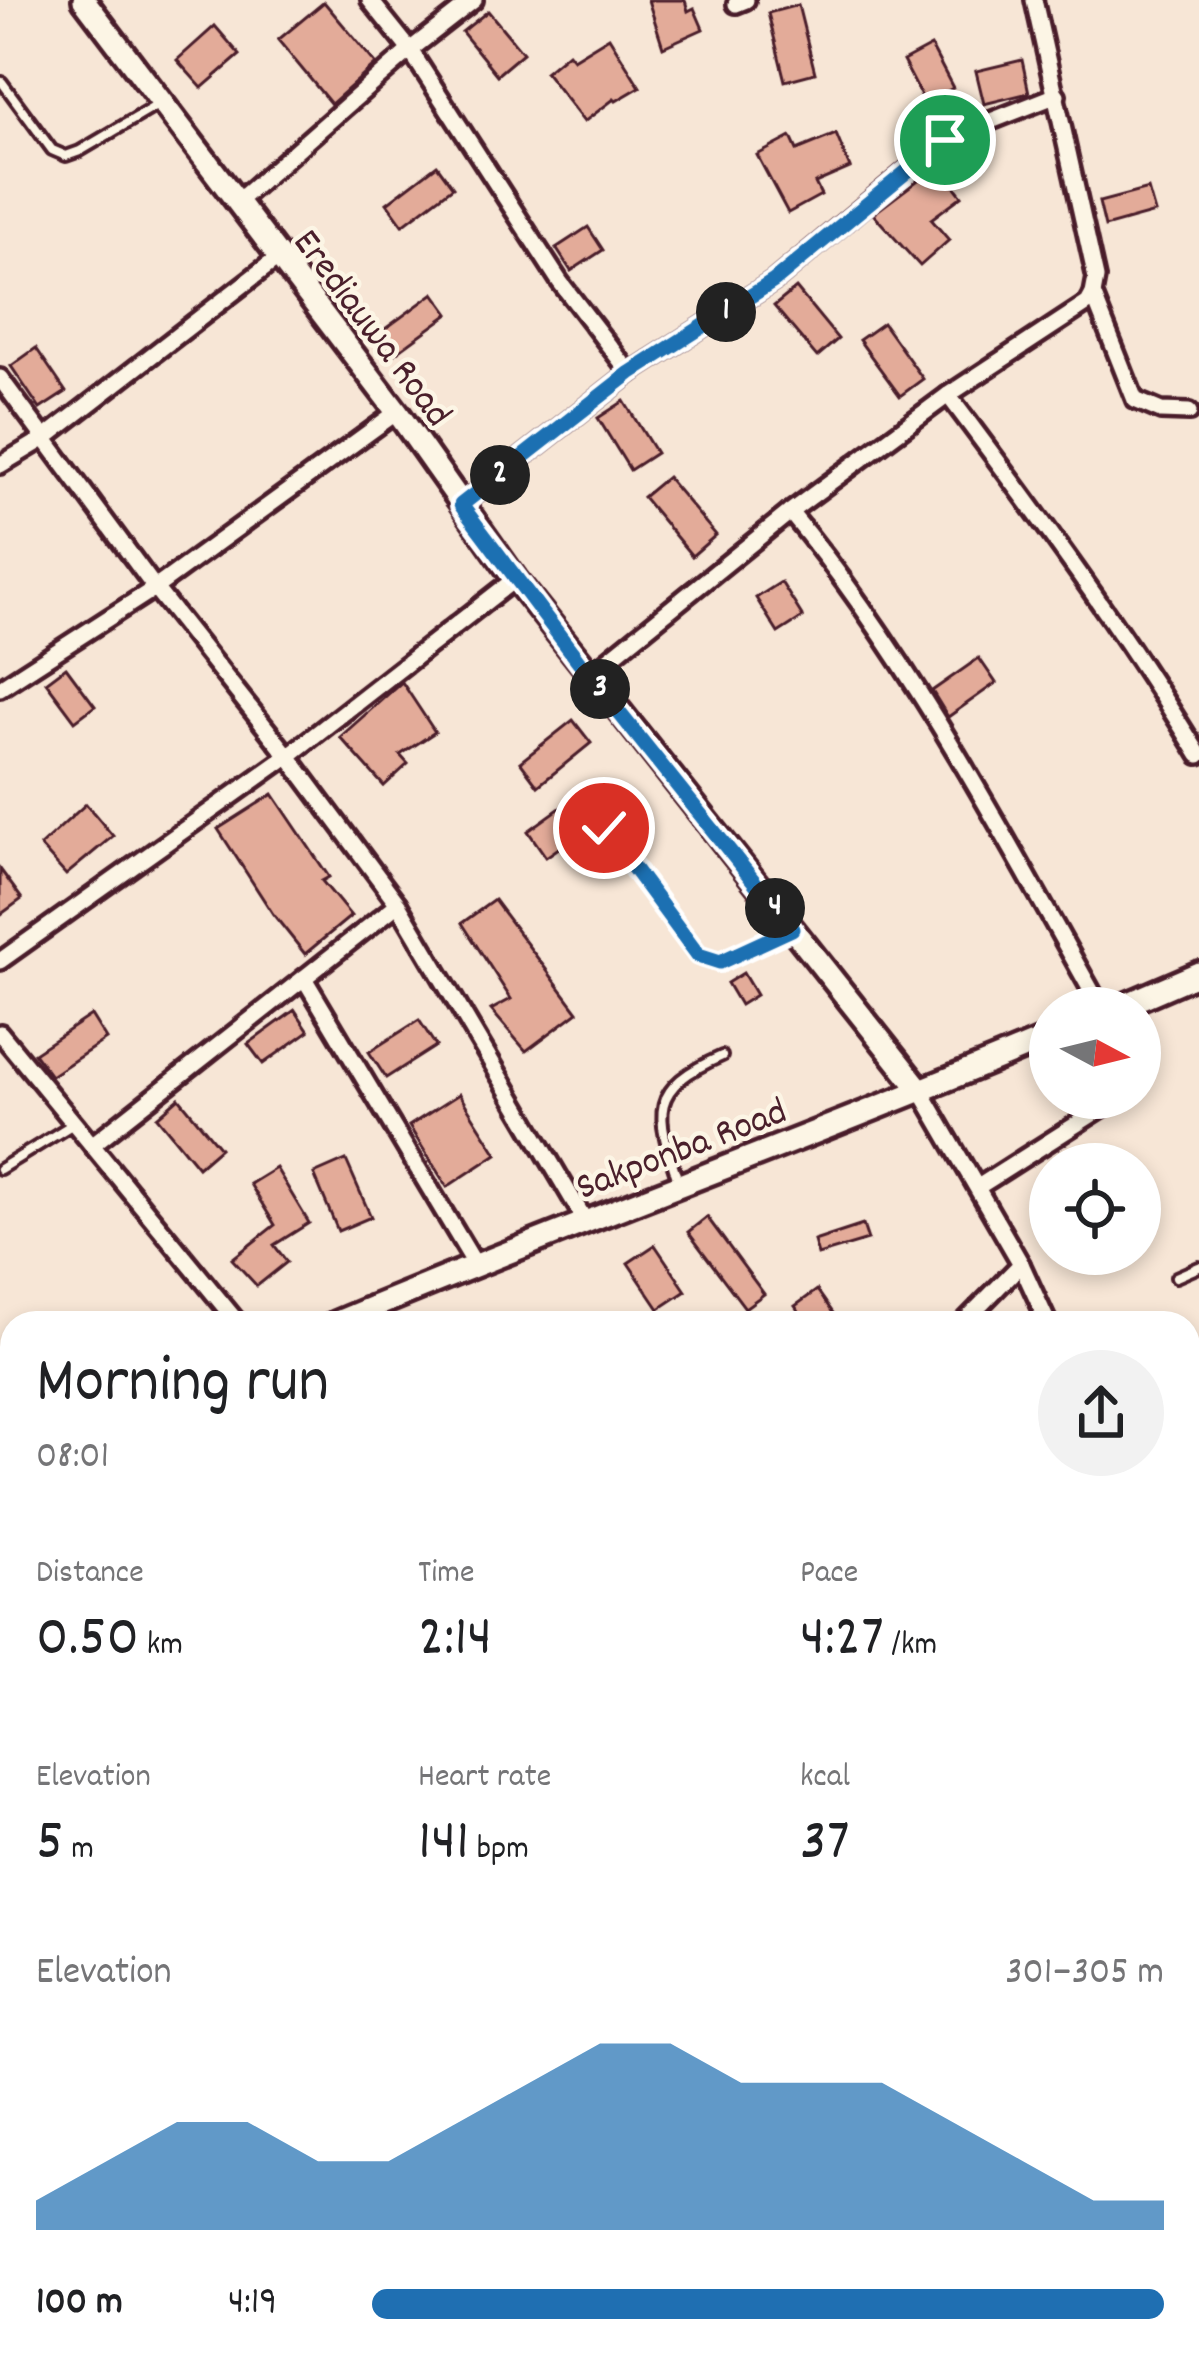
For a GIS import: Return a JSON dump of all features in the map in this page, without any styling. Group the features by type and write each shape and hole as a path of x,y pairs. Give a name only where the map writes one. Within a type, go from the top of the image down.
{"street":[{"name":"Erediauwa Road","path":"84,0 397,412 515,579 921,1091"},
{"path":"370,0 410,50 560,282 630,373"},
{"path":"237,202 474,0"},
{"path":"589,675 790,512 948,395 1088,303 1096,278 1034,0"},
{"path":"461,505 630,373 774,281 945,140 1057,95"},
{"path":"0,465 45,438 279,257"},
{"path":"1093,294 1135,400 1161,411 1189,412"},
{"path":"0,378 398,904 586,1222"},
{"path":"948,395 1013,479 1199,755"},
{"path":"0,688 155,588 397,412"},
{"path":"790,512 833,564 976,786 1089,987"},
{"path":"0,961 288,756 515,579"},
{"path":"92,1145 398,904"},
{"path":"1161,989 1199,973"},
{"path":"304,978 476,1264"},
{"path":"0,1033 228,1311"},
{"name":"Sakponba Road","path":"364,1311 1029,1046"},
{"path":"921,1091 1021,1264 1043,1311"},
{"path":"978,1187 1085,1119"},
{"path":"974,1311 1021,1264"}],"lane":[{"path":"2,82 52,150 66,156 162,102"},
{"path":"604,828 698,955 710,962 720,962 792,929"},
{"path":"680,1185 662,1132 670,1087 689,1070 722,1056"},
{"path":"0,1169 74,1124"},
{"path":"1176,1277 1199,1268"}],"building":[{"path":"648,0 685,0 703,29 663,47"},
{"path":"324,2 376,64 331,104 278,40"},
{"path":"798,5 815,73 785,81 768,13"},
{"path":"488,11 523,53 497,75 462,32"},
{"path":"215,26 240,55 202,88 177,60"},
{"path":"609,37 640,87 614,99 584,122 545,72 568,53 573,59"},
{"path":"931,46 953,88 925,103 903,61"},
{"path":"1022,60 1029,93 984,104 976,71"},
{"path":"836,134 850,168 815,183 821,195 788,213 757,155 791,137 797,150"},
{"path":"437,165 453,187 403,225 387,203"},
{"path":"938,165 962,196 931,219 949,240 920,266 873,214"},
{"path":"1148,189 1155,213 1105,227 1099,202"},
{"path":"588,227 603,250 571,271 556,248"},
{"path":"796,288 838,339 817,357 774,306"},
{"path":"434,293 449,314 393,355 378,334"},
{"path":"883,323 923,379 900,396 859,340"},
{"path":"36,348 66,392 40,409 11,366"},
{"path":"624,401 656,453 630,470 598,418"},
{"path":"667,477 716,535 692,556 643,497"},
{"path":"781,582 803,617 778,633 756,598"},
{"path":"979,658 996,683 948,717 932,691"},
{"path":"66,667 95,706 75,721 46,682"},
{"path":"402,682 435,732 400,755 408,764 384,786 340,737"},
{"path":"573,720 591,743 538,786 520,762"},
{"path":"588,788 606,815 546,857 528,831"},
{"path":"273,794 329,877 322,881 351,916 305,954 218,829"},
{"path":"86,804 113,836 66,875 40,846"},
{"path":"0,869 22,899 0,915"},
{"path":"494,900 578,1012 526,1051 491,1010 511,999 462,923"},
{"path":"743,973 756,995 740,1005 727,983"},
{"path":"295,1010 309,1031 263,1064 248,1044"},
{"path":"91,1015 106,1039 51,1076 34,1053"},
{"path":"419,1020 436,1046 386,1078 369,1052"},
{"path":"459,1094 497,1154 447,1187 409,1126"},
{"path":"179,1098 220,1148 198,1167 157,1117"},
{"path":"346,1160 371,1217 338,1231 314,1174"},
{"path":"276,1168 309,1223 274,1245 287,1262 257,1286 232,1259 275,1225 250,1184"},
{"path":"707,1217 764,1294 745,1308 688,1232"},
{"path":"863,1225 868,1240 818,1255 814,1241"},
{"path":"655,1245 686,1291 659,1309 628,1263"},
{"path":"817,1290 832,1311 799,1311 795,1306"}],"route":[{"path":"604,828 698,955 710,962 720,962 792,929 589,675 461,505 630,373 774,281 945,140"}]}
